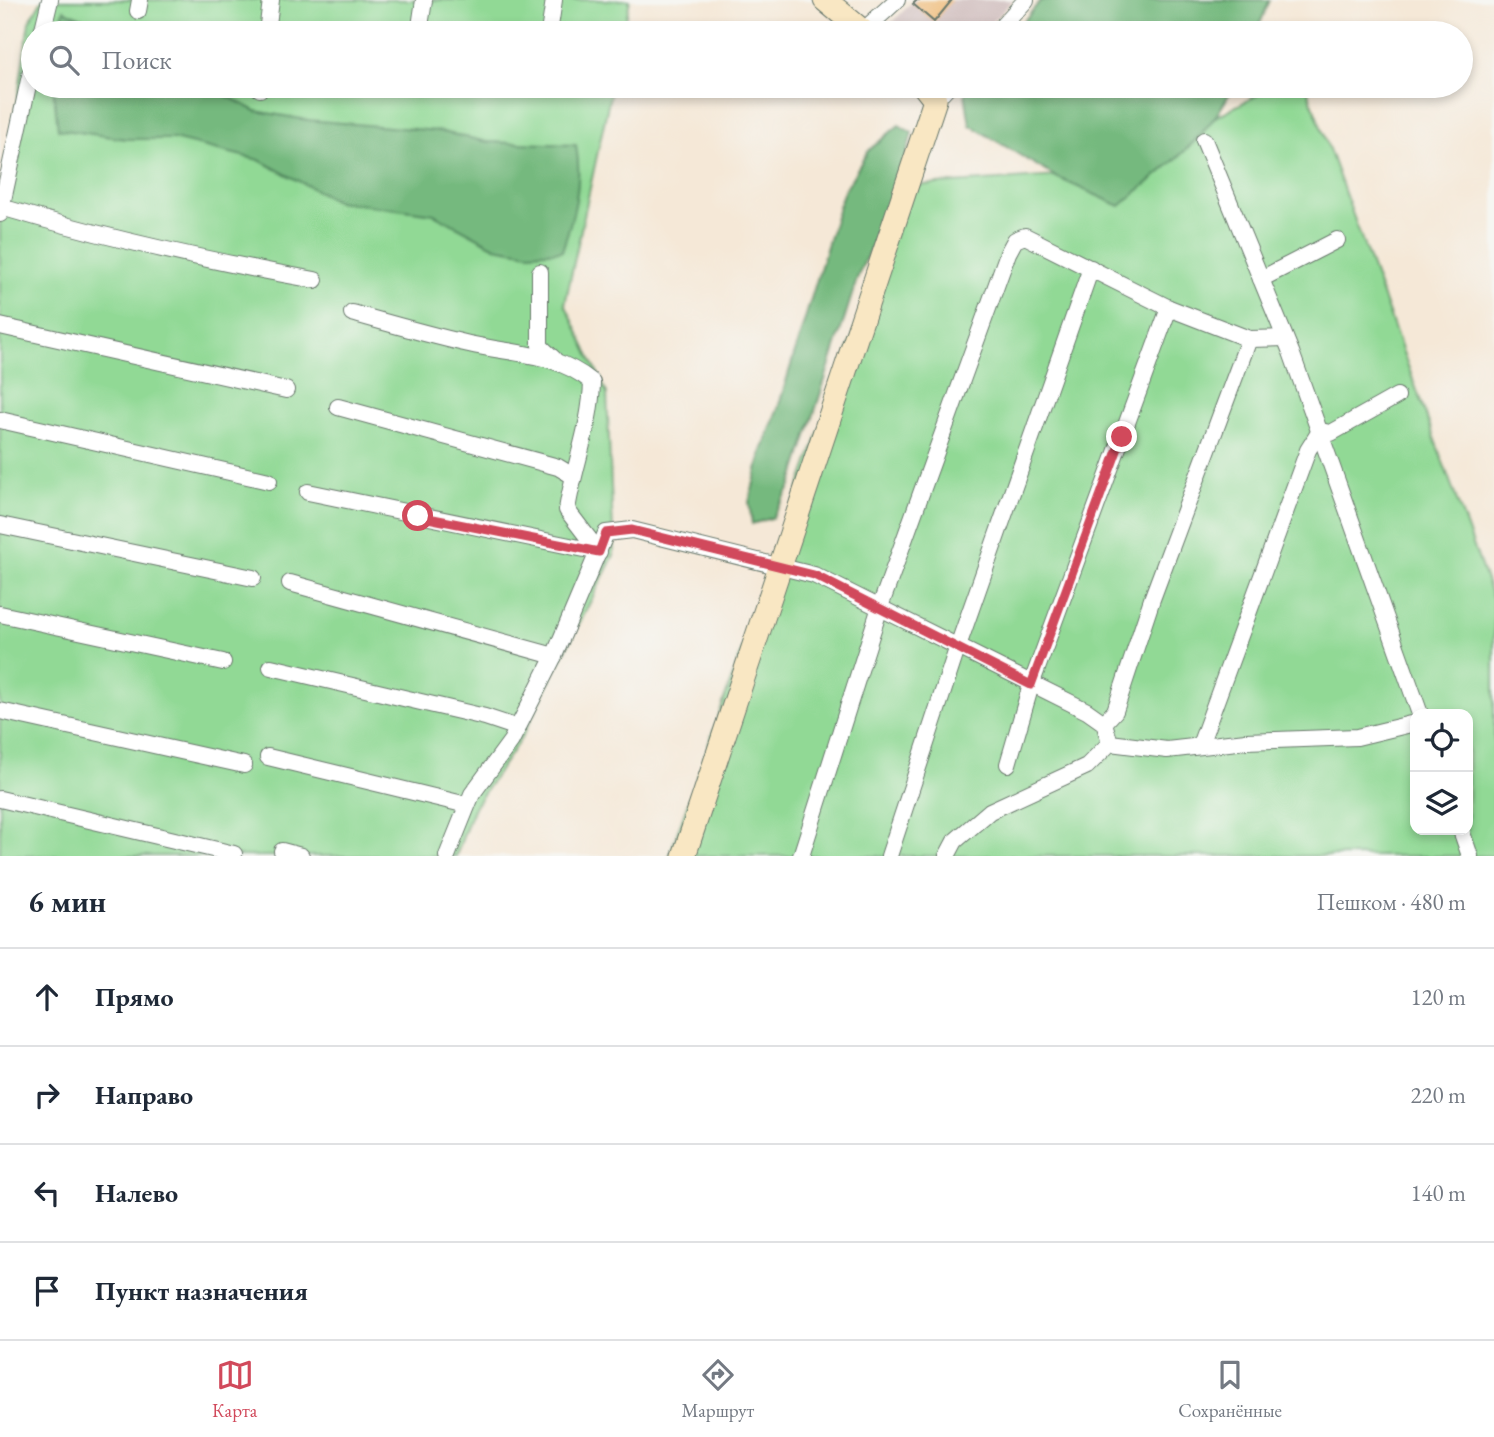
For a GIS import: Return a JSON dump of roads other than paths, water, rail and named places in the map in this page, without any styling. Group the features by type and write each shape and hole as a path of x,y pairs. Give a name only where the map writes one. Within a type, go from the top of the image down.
{"street":[{"path":"44,21 50,0"},
{"path":"268,21 271,0"},
{"path":"421,21 424,0"},
{"path":"551,21 554,0"},
{"path":"825,0 851,21"},
{"path":"875,21 897,0"},
{"path":"1007,21 1026,0"},
{"path":"25,98 1,211 102,236 315,281"},
{"path":"684,856 933,98"},
{"path":"1204,140 1285,338 1418,709"},
{"path":"801,856 880,607 1015,240 1025,236 1170,308 1249,339 1285,338"},
{"path":"1261,279 1337,240"},
{"path":"889,856 958,646 1091,268"},
{"path":"540,272 540,346 554,359"},
{"path":"1009,764 1031,685 1170,308"},
{"path":"352,313 470,345 554,359 576,369 592,382 591,402 586,420 589,428 573,476 567,510 599,552"},
{"path":"0,326 286,390"},
{"path":"1104,723 1115,711 1152,599 1249,339"},
{"path":"1320,431 1331,433 1397,396"},
{"path":"338,408 558,467 573,476"},
{"path":"0,420 269,481"},
{"path":"1200,745 1308,450 1320,431"},
{"path":"309,492 599,552"},
{"path":"0,525 253,578"},
{"path":"447,856 467,805 518,728 554,656 606,533 632,530 814,575 1087,711 1104,723 1110,743"},
{"path":"290,583 554,656"},
{"path":"0,614 223,662"},
{"path":"271,667 485,717 518,728"},
{"path":"0,711 244,765"},
{"path":"1110,743 1167,750 1200,745 1357,737 1410,724"},
{"path":"947,856 955,841 990,811 1087,766 1110,743"},
{"path":"268,757 467,805"},
{"path":"0,799 234,854"},
{"path":"1463,835 1470,856"},
{"path":"282,851 301,856"}]}
